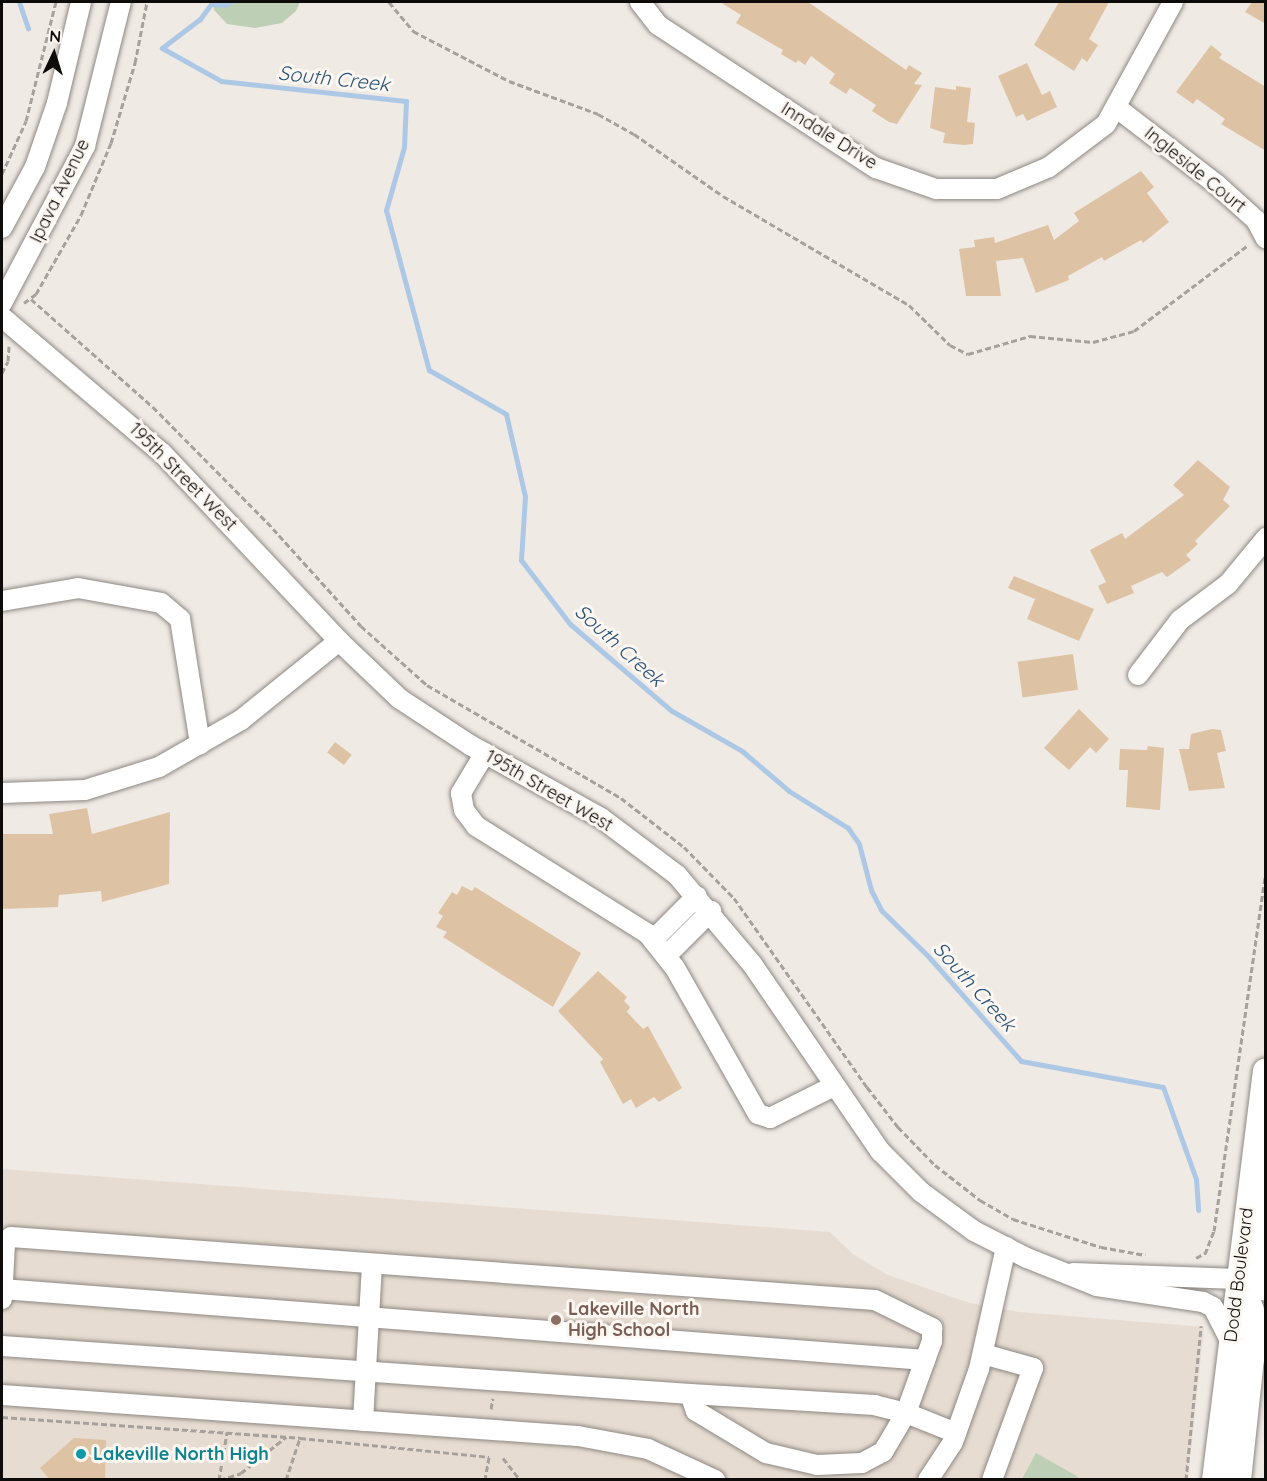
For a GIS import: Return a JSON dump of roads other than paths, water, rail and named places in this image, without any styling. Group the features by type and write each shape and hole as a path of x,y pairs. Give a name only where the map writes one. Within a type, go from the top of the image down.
{"main road":[{"name":"Dodd Boulevard","path":"1215,1479 1238,1278 1266,1071"},
{"path":"1266,1198 1262,1236 1266,1288"},
{"path":"1238,1278 1251,1311 1251,1349 1238,1479"},
{"path":"1254,1479 1266,1389"}],"street":[{"name":"Ipava Avenue","path":"2,228 35,167 78,26 81,2"},
{"name":"Ipava Avenue","path":"2,303 85,146 121,2"},
{"name":"Inndale Drive","path":"640,2 658,25 876,168 936,189 997,189 1049,167 1106,124 1117,108 1173,2"},
{"name":"Ingleside Court","path":"1117,108 1216,184 1256,220 1264,236"},
{"name":"195th Street West","path":"2,317 75,376 170,461 339,642 400,699 485,753 601,818 650,853 697,896 752,964 880,1151 907,1179 957,1221 1006,1247 1073,1273 1097,1286 1123,1292 1203,1302 1213,1307 1231,1342"},
{"path":"1138,675 1180,620 1228,584 1266,538"},
{"path":"2,601 78,588 161,603 180,619 200,744"},
{"path":"2,793 85,790 159,767 241,720 339,642"},
{"path":"485,753 460,793 464,810 476,826 653,940 666,956 758,1114 770,1118 834,1086"},
{"path":"653,940 697,896"},
{"path":"666,956 711,911"},
{"path":"2,1299 5,1244 11,1237 875,1300 929,1324 933,1335 906,1413 883,1452 862,1463 817,1465 766,1453 696,1411 690,1394"},
{"path":"928,1479 942,1462 956,1433 983,1354 1006,1247"},
{"path":"363,1421 372,1264"},
{"name":"195th Street West","path":"1073,1273 1238,1278"},
{"path":"2,1289 925,1360"},
{"path":"2,1346 875,1405 906,1413 956,1433"},
{"path":"983,1354 1033,1368 992,1479"},
{"path":"2,1395 613,1441 648,1449 715,1479"}],"waterway":[{"name":"South Creek","path":"19,2 28,28"},
{"name":"South Creek","path":"230,2 225,5 211,4 200,19 162,48 221,81 406,101 404,147 386,210 429,370 506,414 525,496 521,560 570,624 672,711 742,751 789,791 848,828 859,844 871,890 881,910 927,955 1021,1061 1163,1087 1196,1179 1198,1210"}],"place":[{"name":"Lakeville North High School","path":"556,1320"},
{"name":"Lakeville North High","path":"81,1454"}]}
